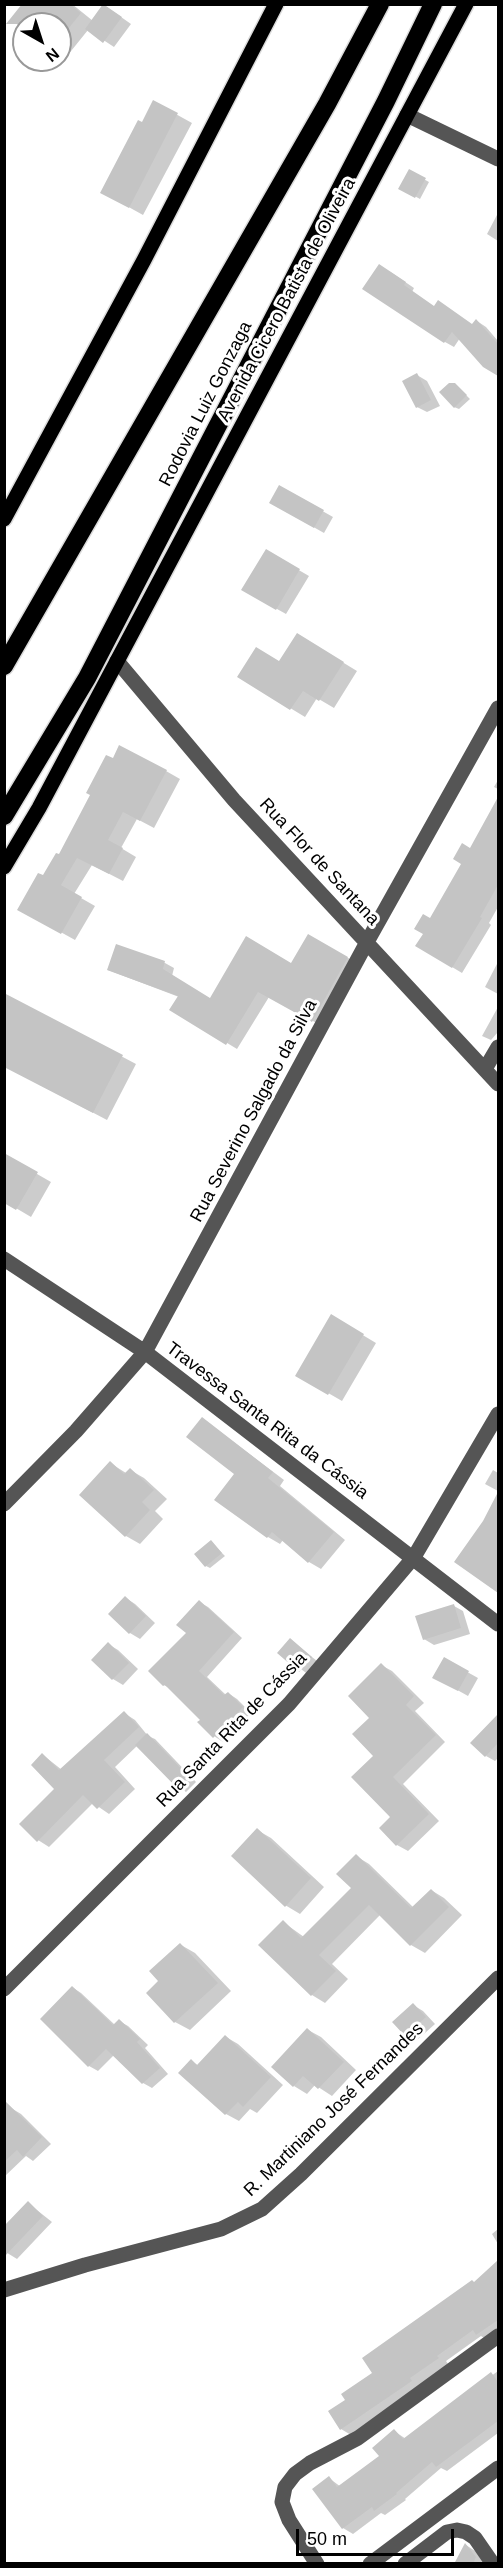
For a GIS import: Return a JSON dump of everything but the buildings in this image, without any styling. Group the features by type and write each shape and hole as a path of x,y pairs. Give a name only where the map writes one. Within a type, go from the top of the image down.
{"highway":[{"path":"4,666 327,104 380,4"},
{"name":"Rodovia Luiz Gonzaga","path":"4,816 87,678 386,101 433,4"}],"main road":[{"path":"4,519 144,260 276,4"},
{"name":"Avenida Cicero Batista de Oliveira","path":"4,867 39,808 466,4"}],"street":[{"path":"407,115 498,159"},
{"name":"Rua Flor de Santana","path":"117,661 309,883 367,942 498,1084"},
{"name":"Rua Severino Salgado da Silva","path":"4,1504 76,1431 145,1352 367,942 498,708"},
{"path":"485,1069 498,1047"},
{"name":"Travessa Santa Rita da Cássia","path":"4,1259 145,1352 414,1557 498,1624"},
{"name":"Rua Santa Rita de Cássia","path":"4,1989 289,1704 414,1557 498,1414"},
{"name":"R. Martiniano José Fernandes","path":"4,2290 85,2265 221,2229 262,2210 498,1978"},
{"path":"317,2564 289,2520 282,2502 285,2487 295,2474 310,2463 358,2438 498,2336"},
{"path":"370,2564 498,2468"},
{"path":"405,2564 447,2532 457,2530 466,2532 475,2538 493,2564"}]}
